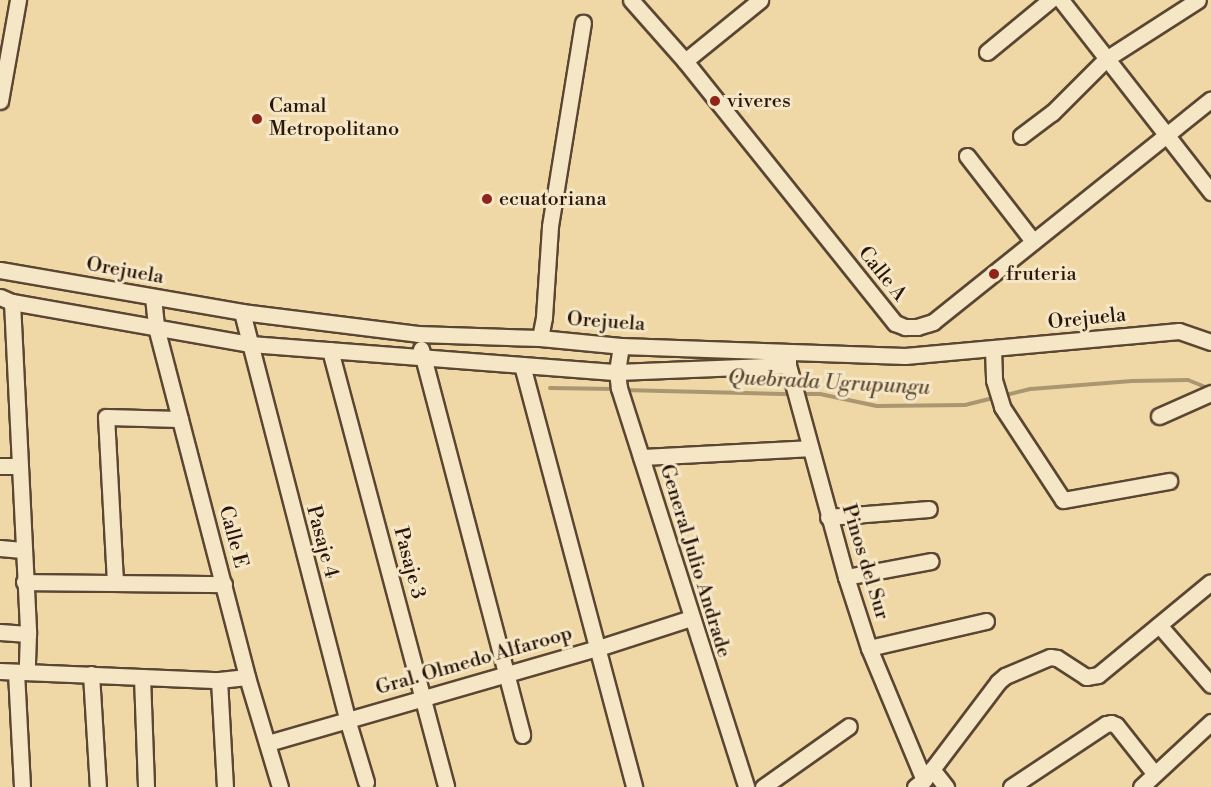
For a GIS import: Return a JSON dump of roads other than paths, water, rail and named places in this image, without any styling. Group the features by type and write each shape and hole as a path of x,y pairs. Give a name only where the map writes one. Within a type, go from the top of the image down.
{"street":[{"path":"0,101 18,0"},
{"name":"Calle A","path":"631,0 685,61 895,323 917,327 933,322 1211,99"},
{"path":"685,61 760,0"},
{"path":"987,52 1050,0"},
{"path":"1061,0 1211,192"},
{"path":"1021,136 1052,113 1106,59 1198,0"},
{"path":"540,338 544,317 550,226 583,23"},
{"path":"967,156 1032,241"},
{"name":"Orejuela","path":"0,270 242,312 418,334 540,338 621,345 788,349 905,356 1179,331 1211,342"},
{"name":"Calle E","path":"153,297 156,327 247,677 280,787"},
{"path":"22,787 14,672 28,634 19,466 6,299 250,344 617,372 788,365"},
{"name":"Pasaje 4","path":"242,312 346,719 366,782"},
{"path":"418,334 522,735"},
{"name":"General Julio Andrade","path":"621,345 617,372 619,388 746,787"},
{"name":"Pinos del Sur","path":"788,349 788,365 828,517 869,648 924,779 946,787"},
{"path":"993,349 994,380 1002,407 1063,500 1169,481"},
{"name":"Pasaje 3","path":"330,350 446,787"},
{"path":"522,365 634,787"},
{"path":"1159,416 1211,393"},
{"path":"115,582 106,417 180,418"},
{"path":"641,457 810,448"},
{"path":"0,466 19,466"},
{"path":"828,517 929,509"},
{"path":"0,548 22,550"},
{"path":"846,577 931,561"},
{"path":"24,582 224,584"},
{"path":"924,779 1005,676 1050,657 1057,658 1086,677 1092,677 1211,582"},
{"name":"Gral. Olmedo Alfaroop","path":"268,743 423,696 598,648 691,618"},
{"path":"869,648 986,621"},
{"path":"1159,625 1211,686"},
{"path":"0,632 28,634"},
{"path":"14,672 219,680 247,677"},
{"path":"91,674 98,787"},
{"path":"142,677 146,787"},
{"path":"219,680 225,787"},
{"path":"1141,787 1211,722"},
{"path":"1011,787 1106,724 1116,725 1154,773"},
{"path":"763,787 849,726"}],"waterway":[{"name":"Quebrada Ugrupungu","path":"1002,396 1031,389 1132,381 1188,380 1210,389"},
{"name":"Quebrada Ugrupungu","path":"550,388 615,389"},
{"name":"Quebrada Ugrupungu","path":"623,390 792,394"},
{"name":"Quebrada Ugrupungu","path":"800,394 820,394 877,406 965,405 994,398"}],"place":[{"name":"viveres","path":"715,101"},
{"name":"Camal Metropolitano","path":"257,119"},
{"name":"ecuatoriana","path":"487,199"},
{"name":"fruteria","path":"994,274"}]}
